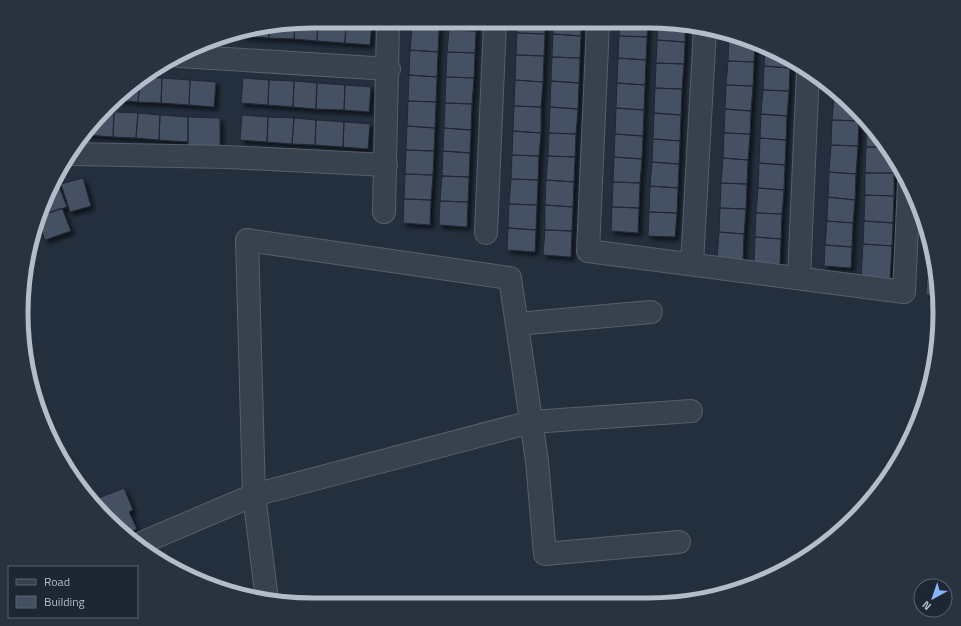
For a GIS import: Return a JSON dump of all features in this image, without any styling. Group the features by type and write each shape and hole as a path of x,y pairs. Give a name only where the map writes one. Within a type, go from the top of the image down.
{"street":[{"path":"384,212 389,68 388,28"},
{"path":"486,233 495,28"},
{"path":"598,28 588,251 904,292 908,197"},
{"path":"692,264 705,33"},
{"path":"188,56 389,68"},
{"path":"799,278 808,77"},
{"path":"77,154 227,157 386,165"},
{"path":"266,594 254,495 247,240 510,278 537,461 545,554 679,542"},
{"path":"517,324 651,312"},
{"path":"144,542 254,495 531,422 690,411"}],"building":[{"path":"318,28 346,28 345,43 317,41"},
{"path":"318,28 317,41 294,39 295,29"},
{"path":"346,28 371,28 370,45 345,43"},
{"path":"412,28 439,28 439,29"},
{"path":"412,28 439,29 438,52 410,50"},
{"path":"449,28 476,28 476,31 449,30"},
{"path":"517,28 545,28 545,34 517,33"},
{"path":"554,28 581,28 581,36 553,34"},
{"path":"620,28 648,28 647,37 619,36"},
{"path":"295,29 294,39 269,38 269,31"},
{"path":"658,29 685,30 685,42 657,40"},
{"path":"449,30 476,31 475,53 447,52"},
{"path":"269,31 269,38 245,36"},
{"path":"517,33 545,34 544,56 516,55"},
{"path":"553,34 581,36 580,58 552,57"},
{"path":"619,36 647,37 646,60 618,58"},
{"path":"657,40 685,42 684,64 656,63"},
{"path":"729,40 755,49 754,62 728,61"},
{"path":"410,50 438,52 437,77 409,75"},
{"path":"447,52 475,53 474,78 446,77"},
{"path":"765,53 790,65 790,68 764,66"},
{"path":"516,55 544,56 543,82 515,80"},
{"path":"552,57 580,58 579,83 551,81"},
{"path":"618,58 646,60 645,85 617,83"},
{"path":"728,61 754,62 753,86 726,85"},
{"path":"656,63 684,64 682,89 655,88"},
{"path":"764,66 790,68 789,91 763,90"},
{"path":"409,75 437,77 436,102 408,101"},
{"path":"153,77 162,78 161,103 138,102 139,87"},
{"path":"446,77 474,78 472,104 445,103"},
{"path":"162,78 190,80 189,105 161,103"},
{"path":"243,78 269,80 268,105 241,103"},
{"path":"190,80 216,82 214,107 189,105"},
{"path":"269,80 294,81 293,107 268,105"},
{"path":"515,80 543,82 541,107 514,106"},
{"path":"294,81 317,83 316,109 293,107"},
{"path":"551,81 579,83 578,109 550,107"},
{"path":"317,83 345,85 344,110 316,109"},
{"path":"617,83 645,85 644,110 616,108"},
{"path":"345,85 371,87 369,112 344,110"},
{"path":"726,85 753,86 751,111 725,109"},
{"path":"139,87 138,102 123,100"},
{"path":"655,88 682,89 681,115 654,113"},
{"path":"763,90 789,91 787,116 761,114"},
{"path":"834,97 850,111 859,121 832,120"},
{"path":"408,101 436,102 435,128 407,126"},
{"path":"445,103 472,104 471,130 444,128"},
{"path":"514,106 541,107 541,133 513,131"},
{"path":"550,107 578,109 576,134 549,133"},
{"path":"616,108 644,110 643,136 615,134"},
{"path":"725,109 751,111 750,134 724,133"},
{"path":"111,112 114,112 113,137 91,135"},
{"path":"114,112 138,113 136,138 113,137"},
{"path":"138,113 160,115 159,140 136,138"},
{"path":"654,113 681,115 680,141 653,139"},
{"path":"761,114 787,116 786,140 760,138"},
{"path":"160,115 188,117 188,142 159,140"},
{"path":"242,115 268,117 267,142 240,140"},
{"path":"188,117 220,118 220,153 188,152"},
{"path":"268,117 294,118 292,144 267,142"},
{"path":"294,118 316,120 315,145 292,144"},
{"path":"316,120 344,122 343,147 315,145"},
{"path":"832,120 859,121 858,146 831,145"},
{"path":"344,122 370,124 368,149 343,147"},
{"path":"407,126 435,128 434,151 406,150"},
{"path":"444,128 471,130 470,153 443,151"},
{"path":"513,131 541,133 539,156 512,155"},
{"path":"867,131 879,147 866,147"},
{"path":"549,133 576,134 575,157 548,156"},
{"path":"724,133 750,134 748,160 723,158"},
{"path":"615,134 643,136 642,159 614,157"},
{"path":"760,138 786,140 785,165 759,163"},
{"path":"653,139 680,141 679,164 652,162"},
{"path":"831,145 858,146 856,174 829,172"},
{"path":"866,147 879,147 894,169 894,173 865,173"},
{"path":"406,150 434,151 433,175 405,174"},
{"path":"443,151 470,153 469,177 442,176"},
{"path":"512,155 539,156 538,180 511,179"},
{"path":"548,156 575,157 574,182 546,180"},
{"path":"614,157 642,159 640,183 613,182"},
{"path":"723,158 748,160 747,184 721,183"},
{"path":"652,162 679,164 678,188 650,186"},
{"path":"759,163 785,165 784,190 758,188"},
{"path":"829,172 856,174 855,200 828,197"},
{"path":"865,173 894,173 894,196 865,195"},
{"path":"405,174 433,175 431,200 404,199"},
{"path":"442,176 469,177 468,202 440,201"},
{"path":"83,178 91,206 70,212 61,184"},
{"path":"511,179 538,180 537,205 509,204"},
{"path":"546,180 574,182 573,207 545,205"},
{"path":"613,182 640,183 639,208 612,207"},
{"path":"721,183 747,184 746,209 720,208"},
{"path":"58,184 67,207 46,214"},
{"path":"650,186 678,188 677,213 649,212"},
{"path":"758,188 784,190 782,214 756,213"},
{"path":"865,195 894,196 893,223 864,221"},
{"path":"828,197 855,200 853,223 827,221"},
{"path":"404,199 431,200 430,225 403,223"},
{"path":"440,201 468,202 467,227 439,225"},
{"path":"509,204 537,205 536,230 508,228"},
{"path":"545,205 573,207 572,231 545,230"},
{"path":"612,207 639,208 638,233 611,231"},
{"path":"62,208 71,231 45,240 41,228 46,214"},
{"path":"720,208 746,209 744,234 719,232"},
{"path":"649,212 677,213 675,237 648,236"},
{"path":"756,213 782,214 781,239 755,237"},
{"path":"827,221 853,223 852,247 825,245"},
{"path":"864,221 893,223 892,246 863,244"},
{"path":"508,228 536,230 535,252 507,250"},
{"path":"545,230 572,231 571,257 543,255"},
{"path":"719,232 744,234 743,260 717,259"},
{"path":"755,237 781,239 780,265 754,264"},
{"path":"863,244 892,246 890,280 861,278"},
{"path":"825,245 852,247 851,268 824,266"},
{"path":"928,257 931,278 927,278"},
{"path":"927,278 931,278 932,295 926,295"},
{"path":"124,488 133,510 129,512 137,529 131,532 125,527 111,515 101,504 99,498"}]}
